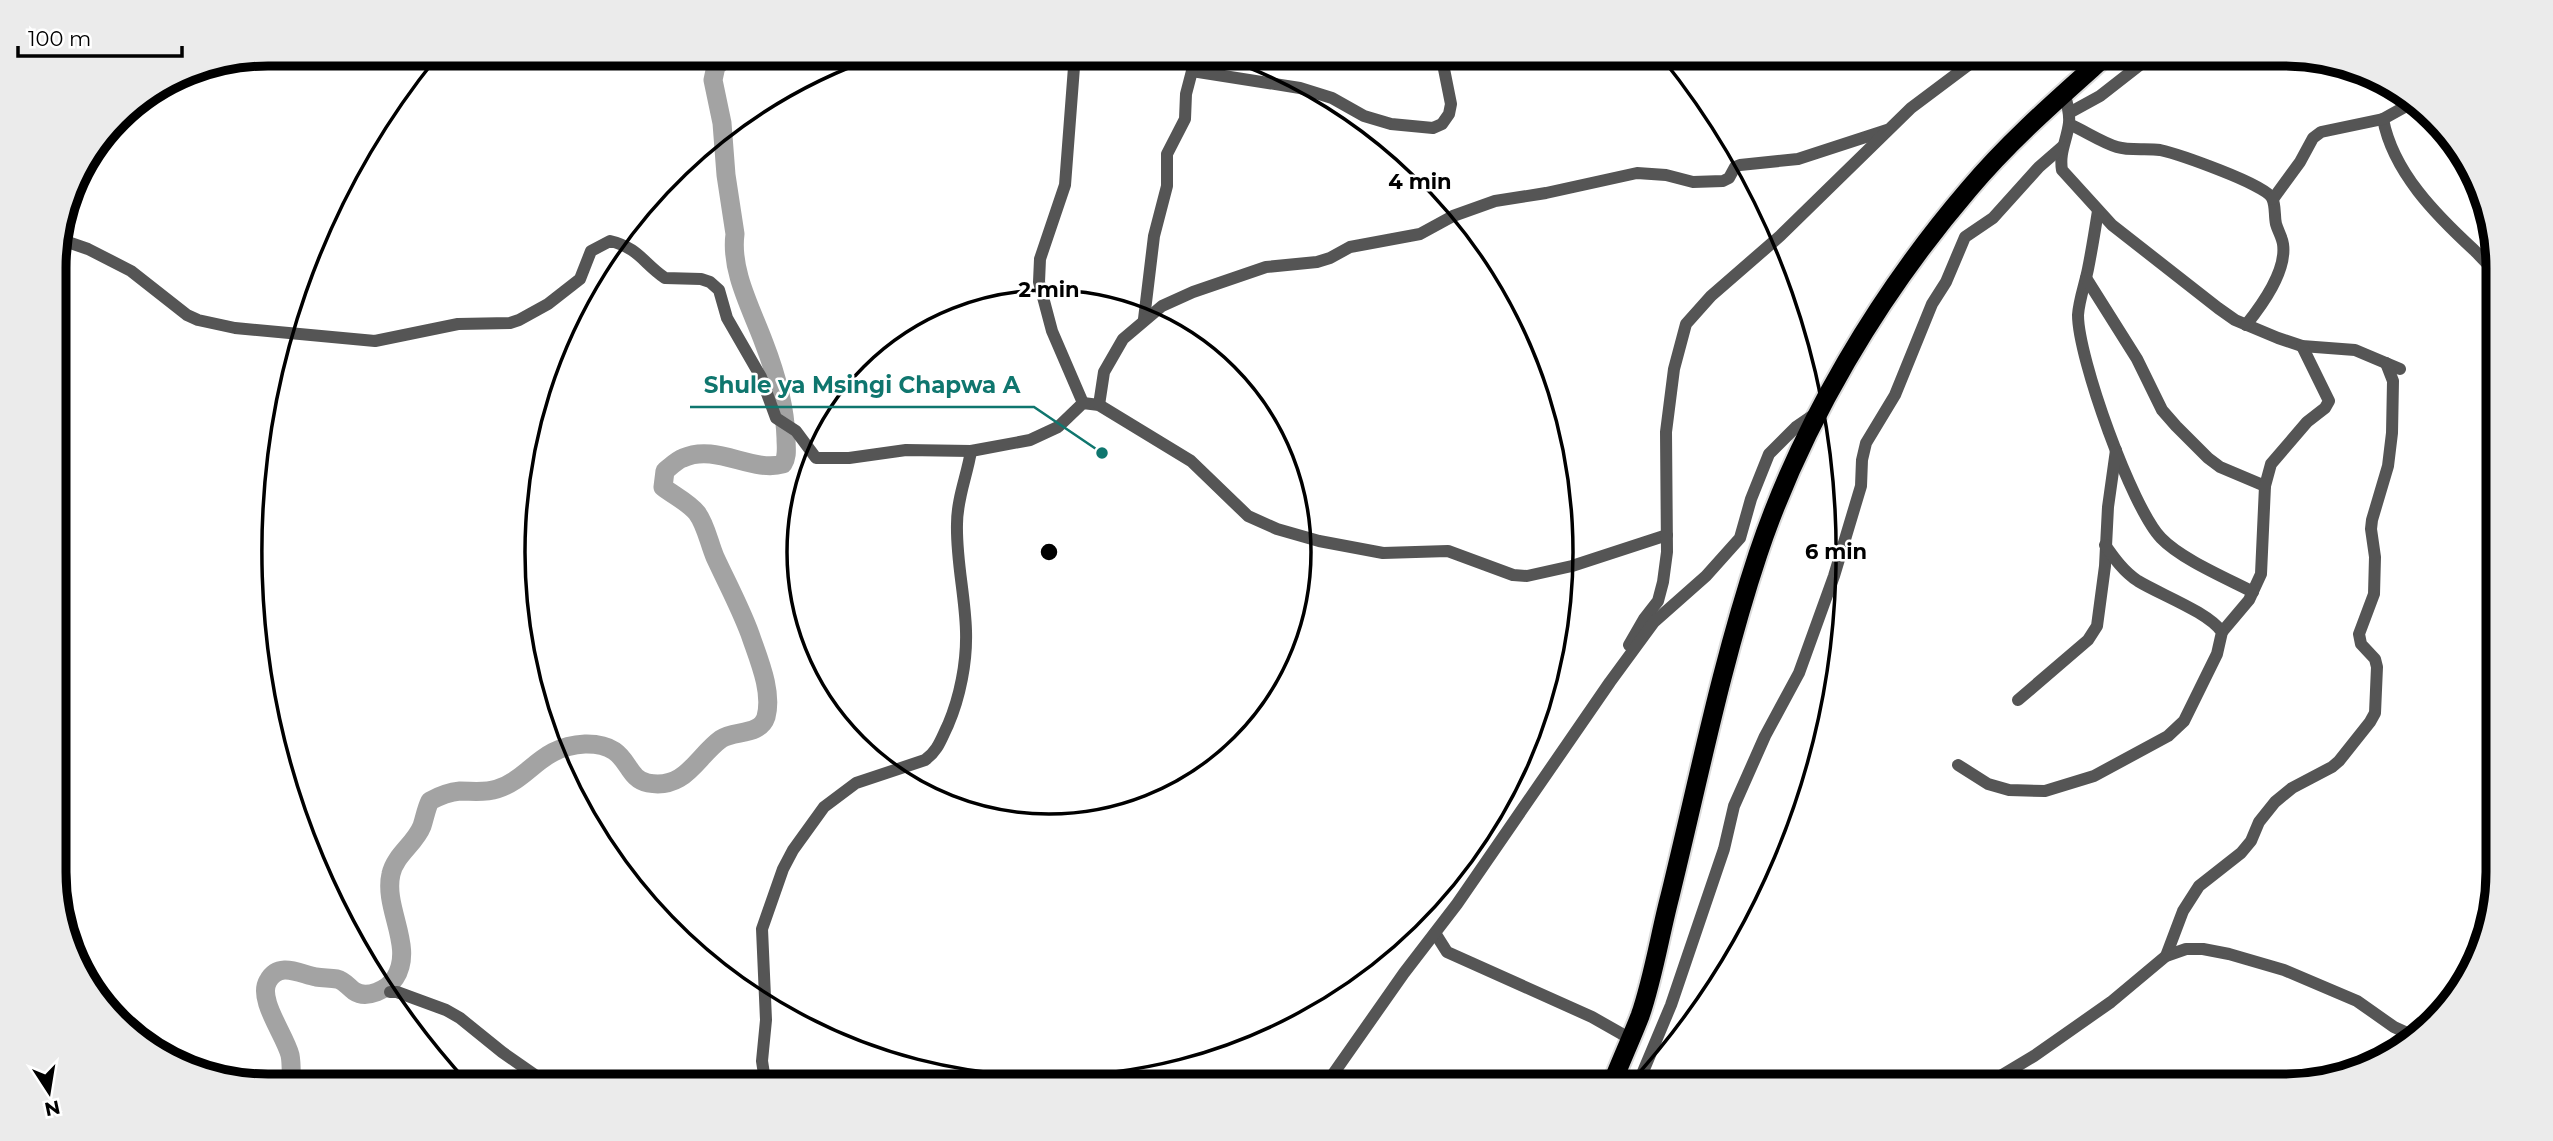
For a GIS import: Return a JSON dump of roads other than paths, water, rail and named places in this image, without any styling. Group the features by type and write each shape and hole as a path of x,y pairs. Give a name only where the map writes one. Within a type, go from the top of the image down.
{"highway":[{"path":"1616,1074 1640,1015 1740,612 1783,489 1854,349 1914,259 1969,188 2094,66"}],"street":[{"path":"1074,66 1065,185 1040,259 1039,282 1052,331 1083,403"},
{"path":"1144,319 1154,236 1167,186 1167,154 1185,119 1191,66"},
{"path":"1192,71 1300,88 1332,98 1364,116 1391,124 1433,128 1442,124 1449,114 1451,104 1443,66"},
{"path":"1614,676 1644,619 1658,601 1663,582 1667,535 1666,432 1674,369 1686,324 1711,296 1780,236 1887,130 1911,108 1967,66"},
{"path":"2069,118 2138,66"},
{"path":"2064,93 2069,118 2062,147 2062,170 2098,211 2130,241 2218,308 2246,325 2302,346 2355,350 2400,369"},
{"path":"2246,325 2263,304 2283,254 2273,199 2300,162 2313,138 2329,129 2383,119 2406,106"},
{"path":"2069,118 2120,148 2156,149 2195,160 2260,188 2273,199"},
{"path":"2383,119 2389,144 2416,187 2444,222 2486,262"},
{"path":"1100,405 1104,372 1123,340 1162,306 1193,292 1266,267 1317,262 1350,247 1420,234 1453,216 1494,201 1546,193 1637,173 1666,175 1693,182 1724,181 1733,174 1735,167 1740,165 1798,159 1887,130"},
{"path":"1642,1074 1671,1005 1724,849 1734,806 1765,736 1799,673 1834,576 1861,486 1866,443 1895,395 1932,304 1946,282 1965,237 1993,218 2039,167 2062,147"},
{"path":"2098,211 2078,315 2080,337 2087,366 2138,503 2160,537 2172,548 2253,592"},
{"path":"68,242 131,271 176,308 198,320 235,328 375,341 458,324 510,323 519,320 548,304 580,279 592,251 610,241 623,244 639,253 665,278 701,279 710,282 719,290 727,318 761,377 776,418 796,432 816,458 849,458 906,450 971,451 1041,437 1058,427 1083,403"},
{"path":"2086,278 2137,359 2162,410 2220,467 2265,486"},
{"path":"1958,765 1988,784 2009,790 2045,791 2094,776 2168,736 2184,721 2217,654 2222,632 2235,619 2261,574 2267,473 2275,457 2329,401 2302,346"},
{"path":"2166,956 2183,911 2199,886 2241,853 2251,841 2259,822 2275,802 2292,788 2332,768 2375,713 2377,667 2373,657 2361,643 2359,634 2374,594 2372,520 2388,466 2391,443 2393,381 2386,363"},
{"path":"1083,403 1100,405 1191,461 1248,516 1277,529 1319,541 1383,553 1448,551 1513,575 1527,576 1572,566 1667,535"},
{"path":"1333,1074 1654,622 1706,576 1740,538 1751,499 1769,454 1796,427 1822,410"},
{"path":"2018,700 2094,634 2099,614 2108,507 2117,448"},
{"path":"764,1074 762,929 783,869 793,850 824,807 856,783 931,756 937,750 954,711 961,683 966,632 957,562 957,506 971,451"},
{"path":"2105,545 2136,580 2208,619 2222,632"},
{"path":"1435,933 1447,952 1592,1017 1629,1038"},
{"path":"2004,1074 2111,1002 2166,956 2186,949 2203,948 2263,962 2357,1001 2408,1033"},
{"path":"390,992 397,992 446,1010 533,1074"}],"waterway":[{"path":"291,1074 290,1055 266,997 268,981 278,972 290,970 337,979 354,991 365,994 377,992 392,982 400,966 402,953 391,900 391,874 393,867 419,832 430,801 456,792 497,789 519,778 557,750 585,744 611,749 640,780 661,784 672,782 689,770 721,739 753,730 763,723 766,717 768,696 760,664 703,523 693,509 663,487 665,471 681,459 696,454 771,466 783,464 786,455 784,414 779,390 743,290 736,262 722,123 713,80 716,66"}],"place":[{"name":"Shule ya Msingi Chapwa A","path":"1102,453"}]}
